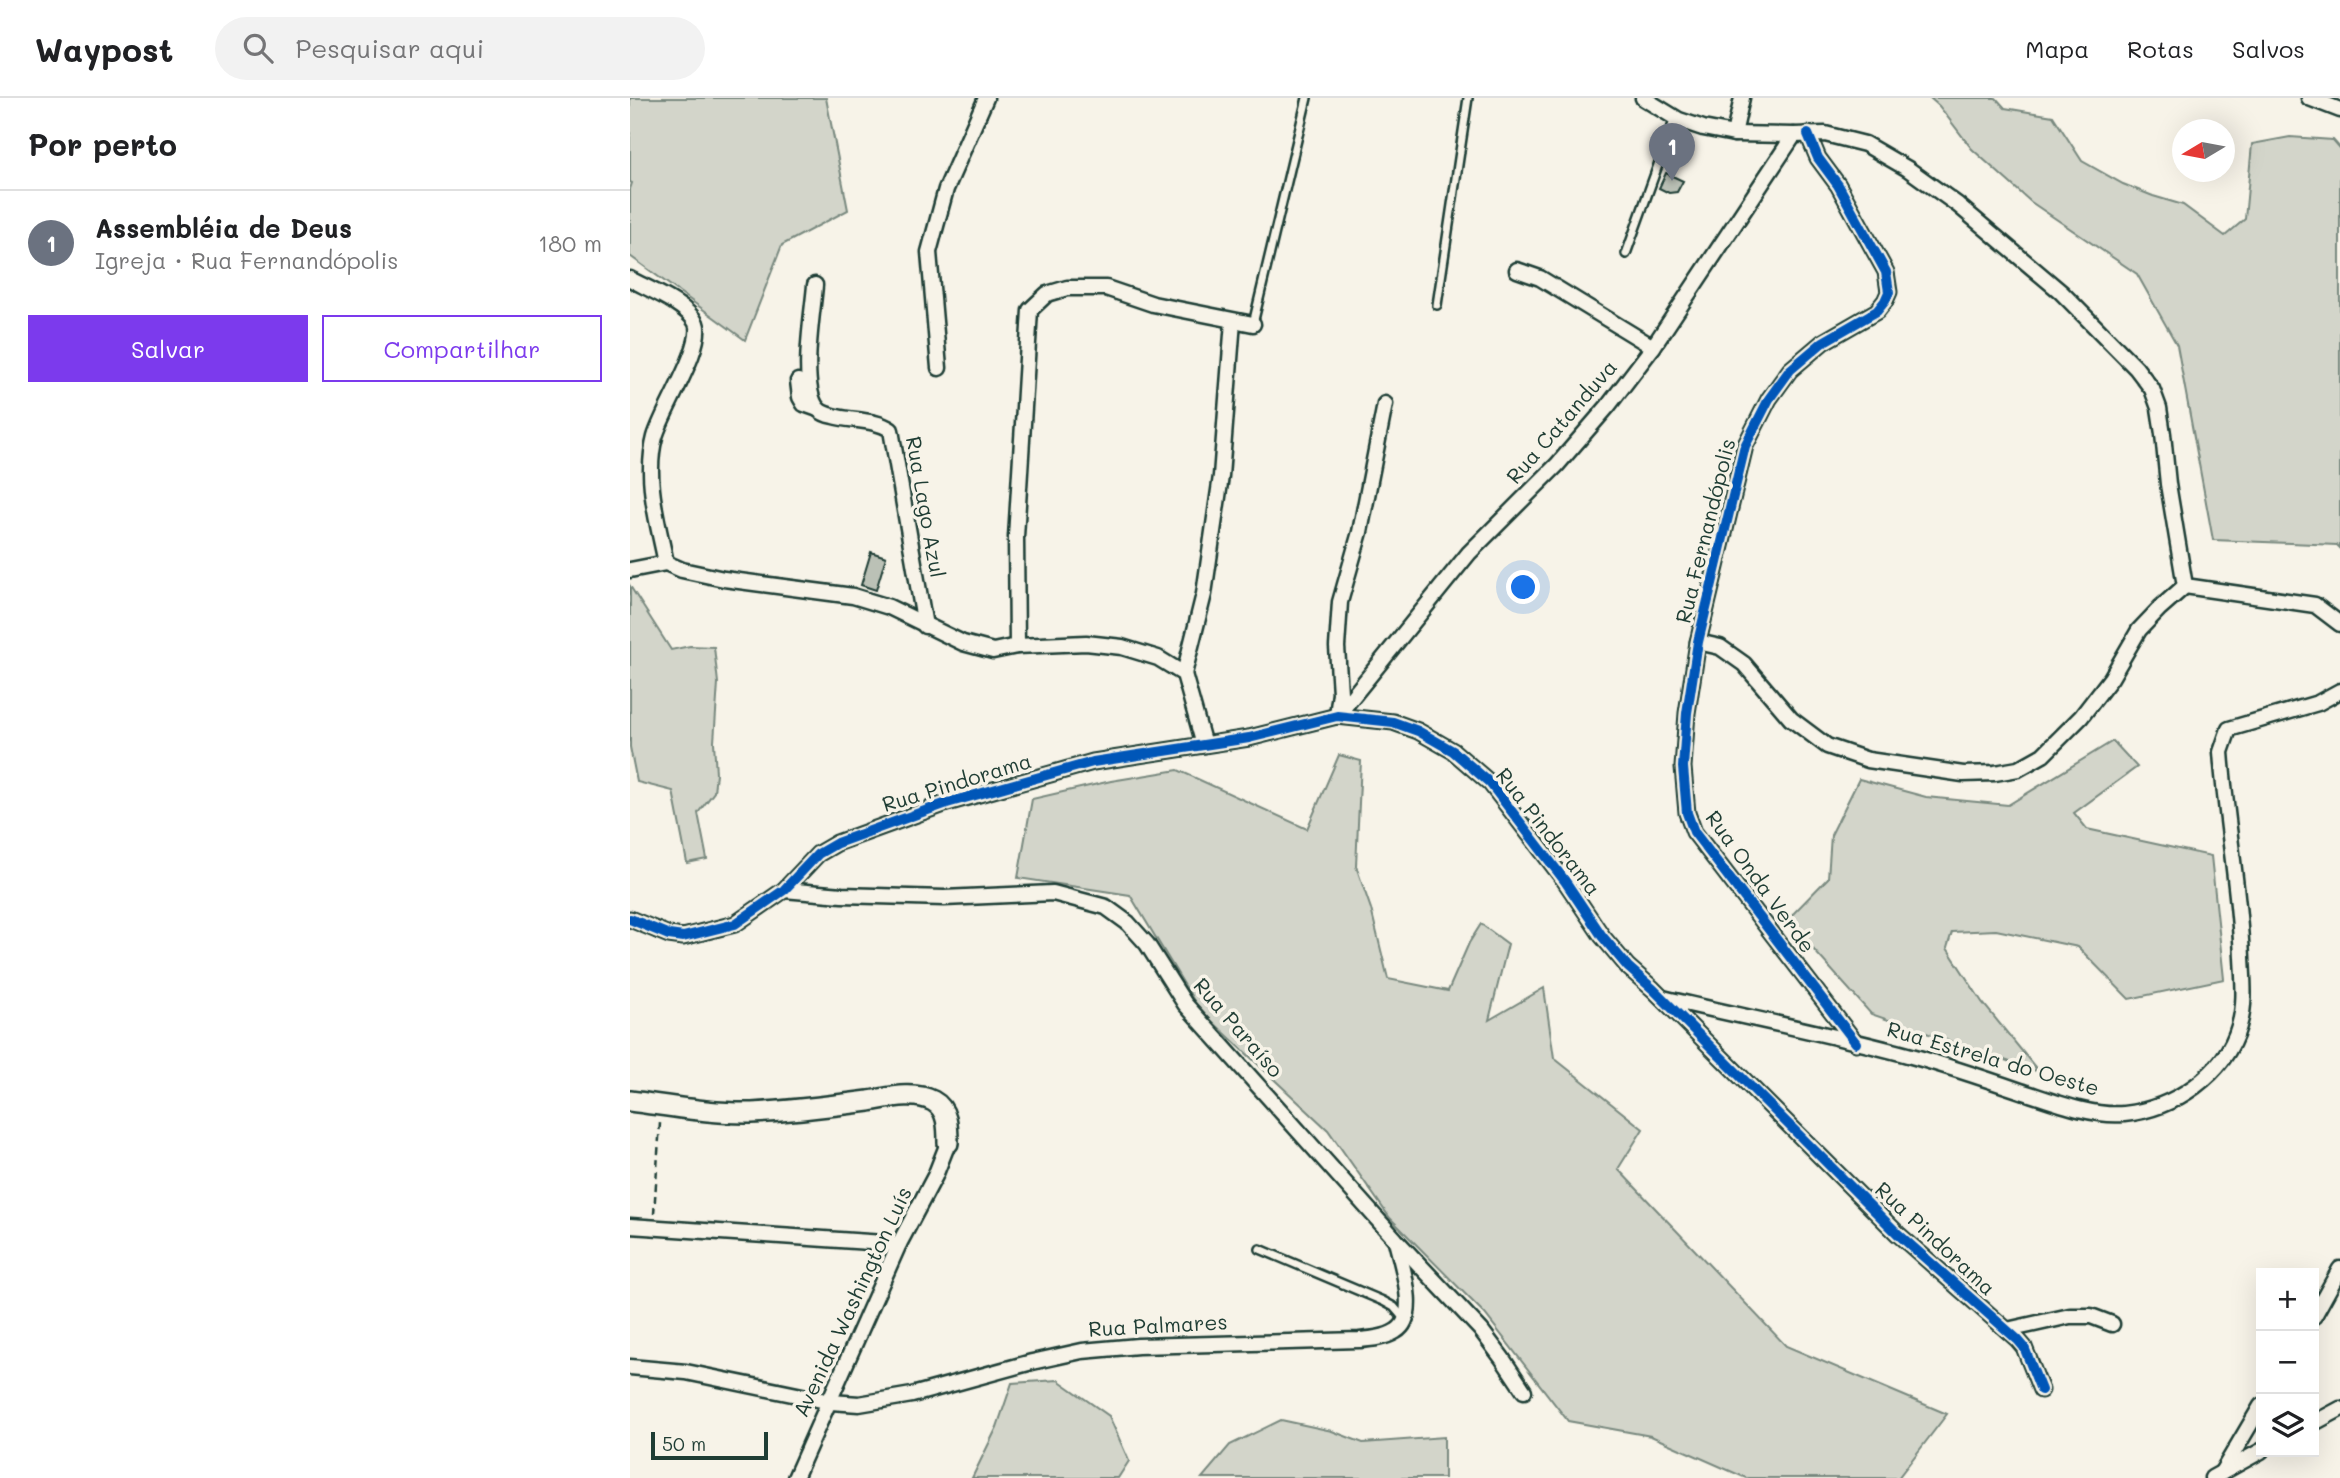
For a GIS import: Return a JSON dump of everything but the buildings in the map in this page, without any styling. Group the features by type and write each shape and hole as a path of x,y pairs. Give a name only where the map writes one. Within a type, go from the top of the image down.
{"street":[{"path":"939,368 929,252 946,189 986,98"},
{"path":"1643,98 1675,117 1703,128 1734,134 1825,134 1865,144 1918,176 1986,226 2042,275 2136,368 2152,389 2159,408 2185,586 2315,606 2340,624"},
{"path":"1734,134 1742,98"},
{"path":"2309,98 2340,110"},
{"name":"Rua Catanduva","path":"1337,716 1461,563 1557,465 1608,406 1653,347 1801,135"},
{"name":"Rua Fernandópolis","path":"1801,135 1838,185 1886,272 1889,292 1877,311 1823,342 1790,370 1769,399 1745,446 1698,642 1720,647 1744,664 1791,719 1827,746 1868,760 1963,774 1995,773 2018,769 2043,755 2081,717 2111,678 2139,631 2185,586"},
{"path":"1517,270 1539,278 1653,347"},
{"path":"630,279 682,307 696,323 694,351 668,405 653,449 652,489 666,563"},
{"path":"815,285 808,360 810,387 818,409"},
{"path":"1017,646 1016,537 1030,310 1047,294 1067,288 1106,288 1153,304 1253,324"},
{"path":"1204,745 1184,674 1204,594 1221,476 1233,321"},
{"path":"798,381 800,397 804,404 818,409"},
{"path":"1337,716 1340,692 1337,647 1340,602 1360,533 1385,404"},
{"name":"Rua Lago Azul","path":"818,409 829,415 891,430 925,626"},
{"path":"630,570 666,563 682,570 724,579 853,596 889,607 963,643 993,651 1017,646 1086,643 1122,647 1158,659 1184,674"},
{"name":"Rua Onda Verde","path":"1698,642 1687,713 1683,767 1687,813 1694,832 1856,1043"},
{"name":"Rua Estrela do Oeste","path":"1663,998 1916,1057 2084,1110 2120,1114 2141,1112 2174,1101 2207,1077 2228,1049 2239,1026 2244,989 2240,910 2221,752 2229,729 2318,703 2340,691"},
{"name":"Rua Pindorama","path":"630,919 669,935 683,937 735,924 784,890 818,854 837,843 947,803 1093,762 1249,738 1337,716 1393,722 1418,731 1453,751 1490,783 1565,881 1602,936 1628,967 1663,998 1898,1234 2024,1347 2041,1390"},
{"name":"Rua Paraíso","path":"784,890 944,898 1053,893 1106,907 1128,923 1147,944 1185,1004 1396,1240 1481,1330 1524,1391"},
{"path":"630,1101 750,1113 816,1108 893,1097 923,1098 934,1101 942,1108 948,1125 948,1143"},
{"name":"Avenida Washington Luís","path":"795,1478 899,1244 935,1175 948,1143"},
{"path":"630,1226 899,1244"},
{"path":"1396,1240 1409,1302 1406,1321"},
{"path":"2319,1307 2340,1269"},
{"path":"2007,1330 2070,1316 2091,1316 2112,1324"},
{"name":"Rua Palmares","path":"630,1367 686,1372 831,1402 859,1404 912,1395 1082,1351 1138,1346 1359,1340 1385,1337 1399,1330 1406,1321"},
{"path":"2319,1420 2340,1409"},
{"path":"2217,1475 2256,1414"},
{"path":"2217,1475 2256,1454"}],"lane":[{"path":"1253,324 1307,98"},
{"path":"1437,306 1468,98"},
{"path":"1626,254 1675,117"},
{"path":"1260,1249 1382,1301 1394,1307 1406,1321"}],"path":[{"path":"653,1228 661,1105"}],"shaded area":[{"path":"630,98 826,98 848,210 782,245 745,340 630,256"},
{"path":"1930,98 1996,98 2005,108 2053,116 2082,161 2123,184 2183,205 2225,236 2245,219 2252,144 2290,137 2333,140 2340,148 2340,548 2337,545 2213,540 2177,345 2137,274 2031,202 1972,149"},
{"path":"630,586 671,650 690,646 714,647 718,683 714,742 716,774 714,792 698,813 707,859 687,863 673,791 637,782 630,747"},
{"path":"2113,741 2137,767 2074,813 2087,829 2211,856 2224,979 2129,999 2078,947 1996,930 1952,932 1947,948 1982,1002 2039,1072 1871,1014 1787,920 1828,878 1831,835 1859,779 1926,797 2008,805"},
{"path":"1339,755 1361,761 1356,866 1371,909 1388,979 1448,991 1469,943 1481,924 1508,944 1489,1020 1544,988 1554,1058 1643,1129 1618,1169 1786,1346 1947,1414 1898,1478 1746,1478 1651,1436 1568,1421 1485,1314 1390,1218 1328,1130 1199,1009 1130,895 1018,878 1032,799 1111,781 1178,770 1307,829"},
{"path":"1058,1380 1109,1416 1129,1461 1118,1478 972,1478 997,1427 1012,1383"},
{"path":"1281,1420 1332,1431 1363,1443 1444,1437 1444,1478 1202,1478 1230,1445"}],"cycle path":[{"path":"1808,134 1818,158 1838,185 1886,272 1889,292 1877,311 1823,342 1790,370 1769,399 1745,446 1698,642 1687,713 1683,767 1687,813 1694,832 1856,1043"},
{"path":"630,919 669,935 683,937 735,924 784,890 818,854 837,843 947,803 1093,762 1249,738 1337,716 1393,722 1418,731 1453,751 1490,783 1565,881 1602,936 1628,967 1898,1234 2018,1340 2024,1347 2041,1390"}],"place":[{"name":"Assembléia de Deus","path":"1672,181"}]}
